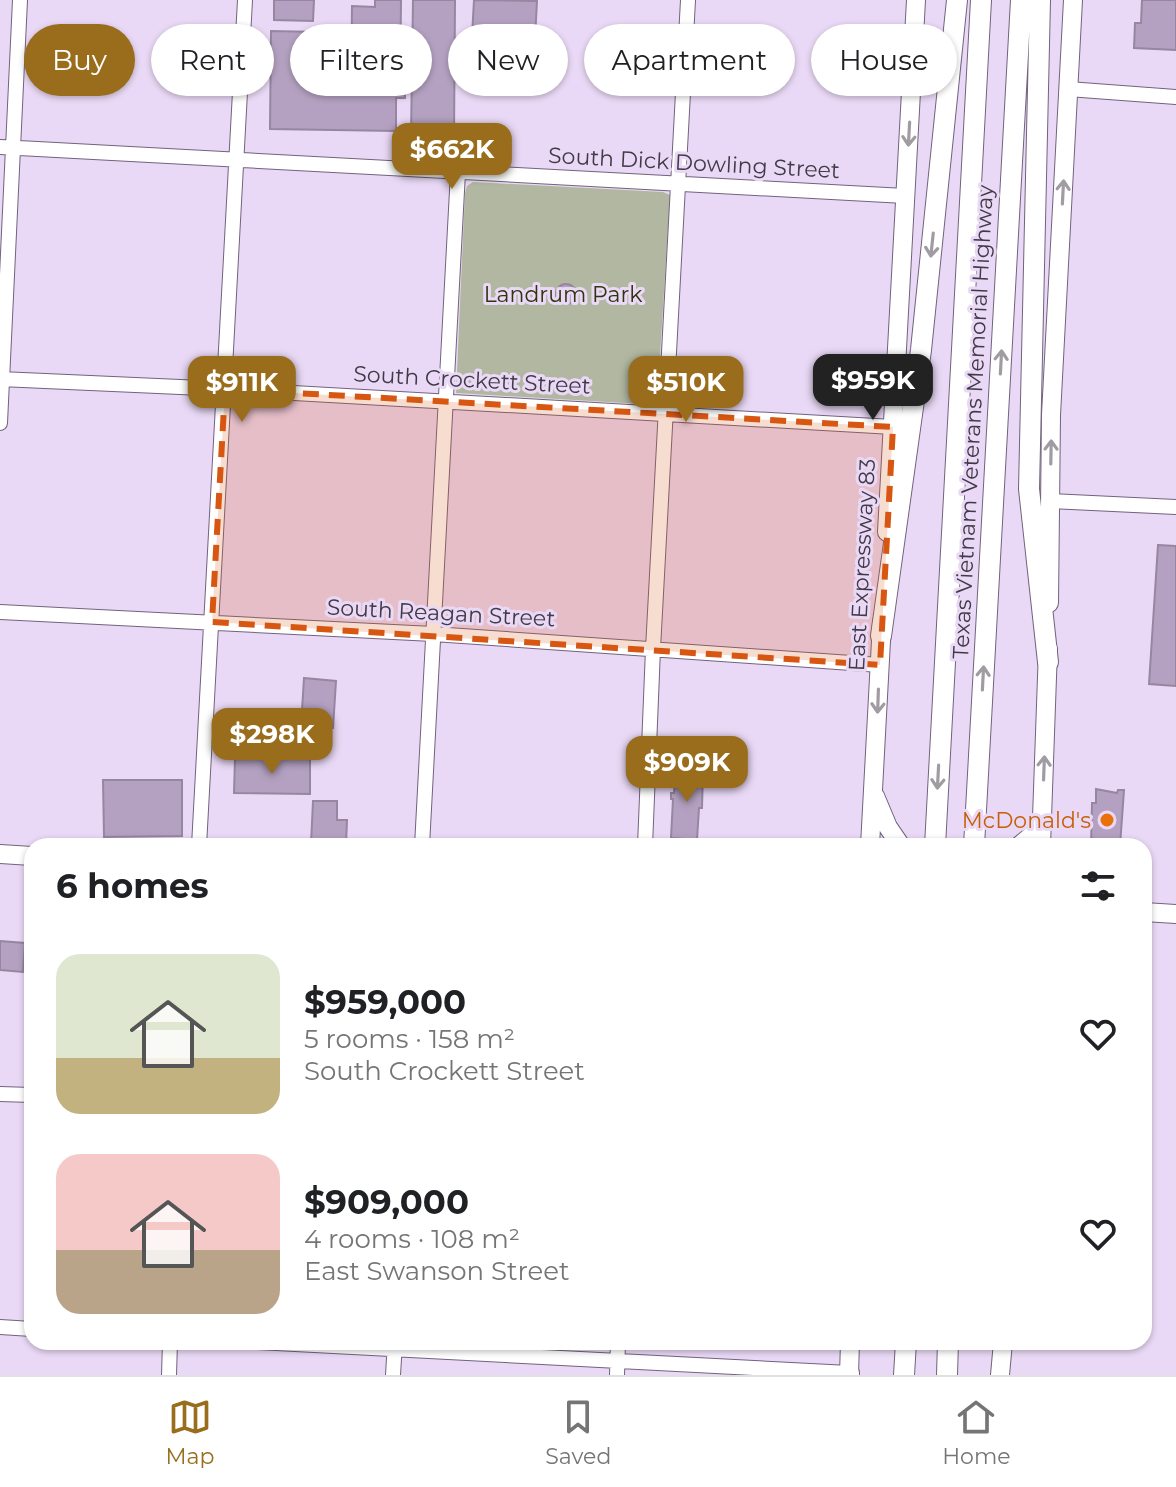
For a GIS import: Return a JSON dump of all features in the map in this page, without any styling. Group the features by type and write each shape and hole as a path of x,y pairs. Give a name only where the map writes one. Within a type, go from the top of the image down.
{"highway":[{"path":"881,636 921,350 957,0"},
{"name":"Texas Vietnam Veterans Memorial Highway","path":"935,838 981,0"},
{"name":"Texas Vietnam Veterans Memorial Highway","path":"974,838 1021,0"},
{"path":"1040,0 1029,489 1048,662"},
{"path":"904,1375 906,1350"},
{"path":"947,1375 948,1350"}],"main road":[{"name":"East Expressway 83","path":"871,838 916,0"},
{"path":"1041,838 1048,662 1051,415 1073,0"},
{"path":"874,794 896,838"},
{"path":"1029,838 1042,827"},
{"path":"0,854 24,856"},
{"path":"1152,912 1176,914"},
{"path":"849,1374 850,1350"},
{"path":"1000,1375 1002,1350"}],"street":[{"path":"0,423 7,148 20,0"},
{"path":"199,838 245,0"},
{"path":"645,838 688,0"},
{"path":"1068,89 1176,97"},
{"name":"South Dick Dowling Street","path":"7,148 905,196"},
{"path":"422,838 458,172"},
{"name":"South Crockett Street","path":"2,379 667,412 893,427"},
{"path":"1050,501 1176,507"},
{"name":"South Reagan Street","path":"0,612 433,634 880,665"},
{"path":"0,1094 24,1095"},
{"path":"0,1327 24,1328"},
{"path":"169,1375 170,1350"},
{"path":"393,1375 395,1350"},
{"path":"435,1350 617,1368 849,1374"}],"highlighted area":[{"path":"225,389 893,427 880,665 212,622"}],"green space":[{"name":"Landrum Park","path":"473,182 663,192 670,195 657,405 456,393 465,193 467,186"}],"building":[{"path":"274,0 314,0 313,21 274,20"},
{"path":"375,0 401,0 401,24 352,24 352,6 375,7"},
{"path":"413,0 455,0 455,24 448,24 448,96 454,96 454,138 411,137 412,96 432,96 432,24 413,24"},
{"path":"474,0 537,1 536,24 473,24"},
{"path":"1142,0 1176,0 1176,50 1134,48 1135,23 1141,23"},
{"path":"274,31 290,31 290,96 405,96 396,98 396,131 270,129 270,96 274,96"},
{"path":"566,284 573,287 576,294 573,301 566,304 559,301 556,294 559,287"},
{"path":"1158,545 1176,546 1176,686 1149,684"},
{"path":"304,678 336,681 333,728 301,726"},
{"path":"235,758 310,759 310,794 234,793"},
{"path":"676,769 703,771 697,838 671,838 671,793 674,793 675,781 672,776 676,776"},
{"path":"103,780 182,780 182,836 104,837"},
{"name":"McDonald's","path":"1096,789 1117,793 1124,790 1121,838 1091,838 1092,803 1096,803"},
{"path":"313,801 337,801 337,820 347,820 346,838 311,838"},
{"path":"0,941 24,943 23,972 0,970"}],"place":[{"name":"McDonald's","path":"1107,820"}]}
